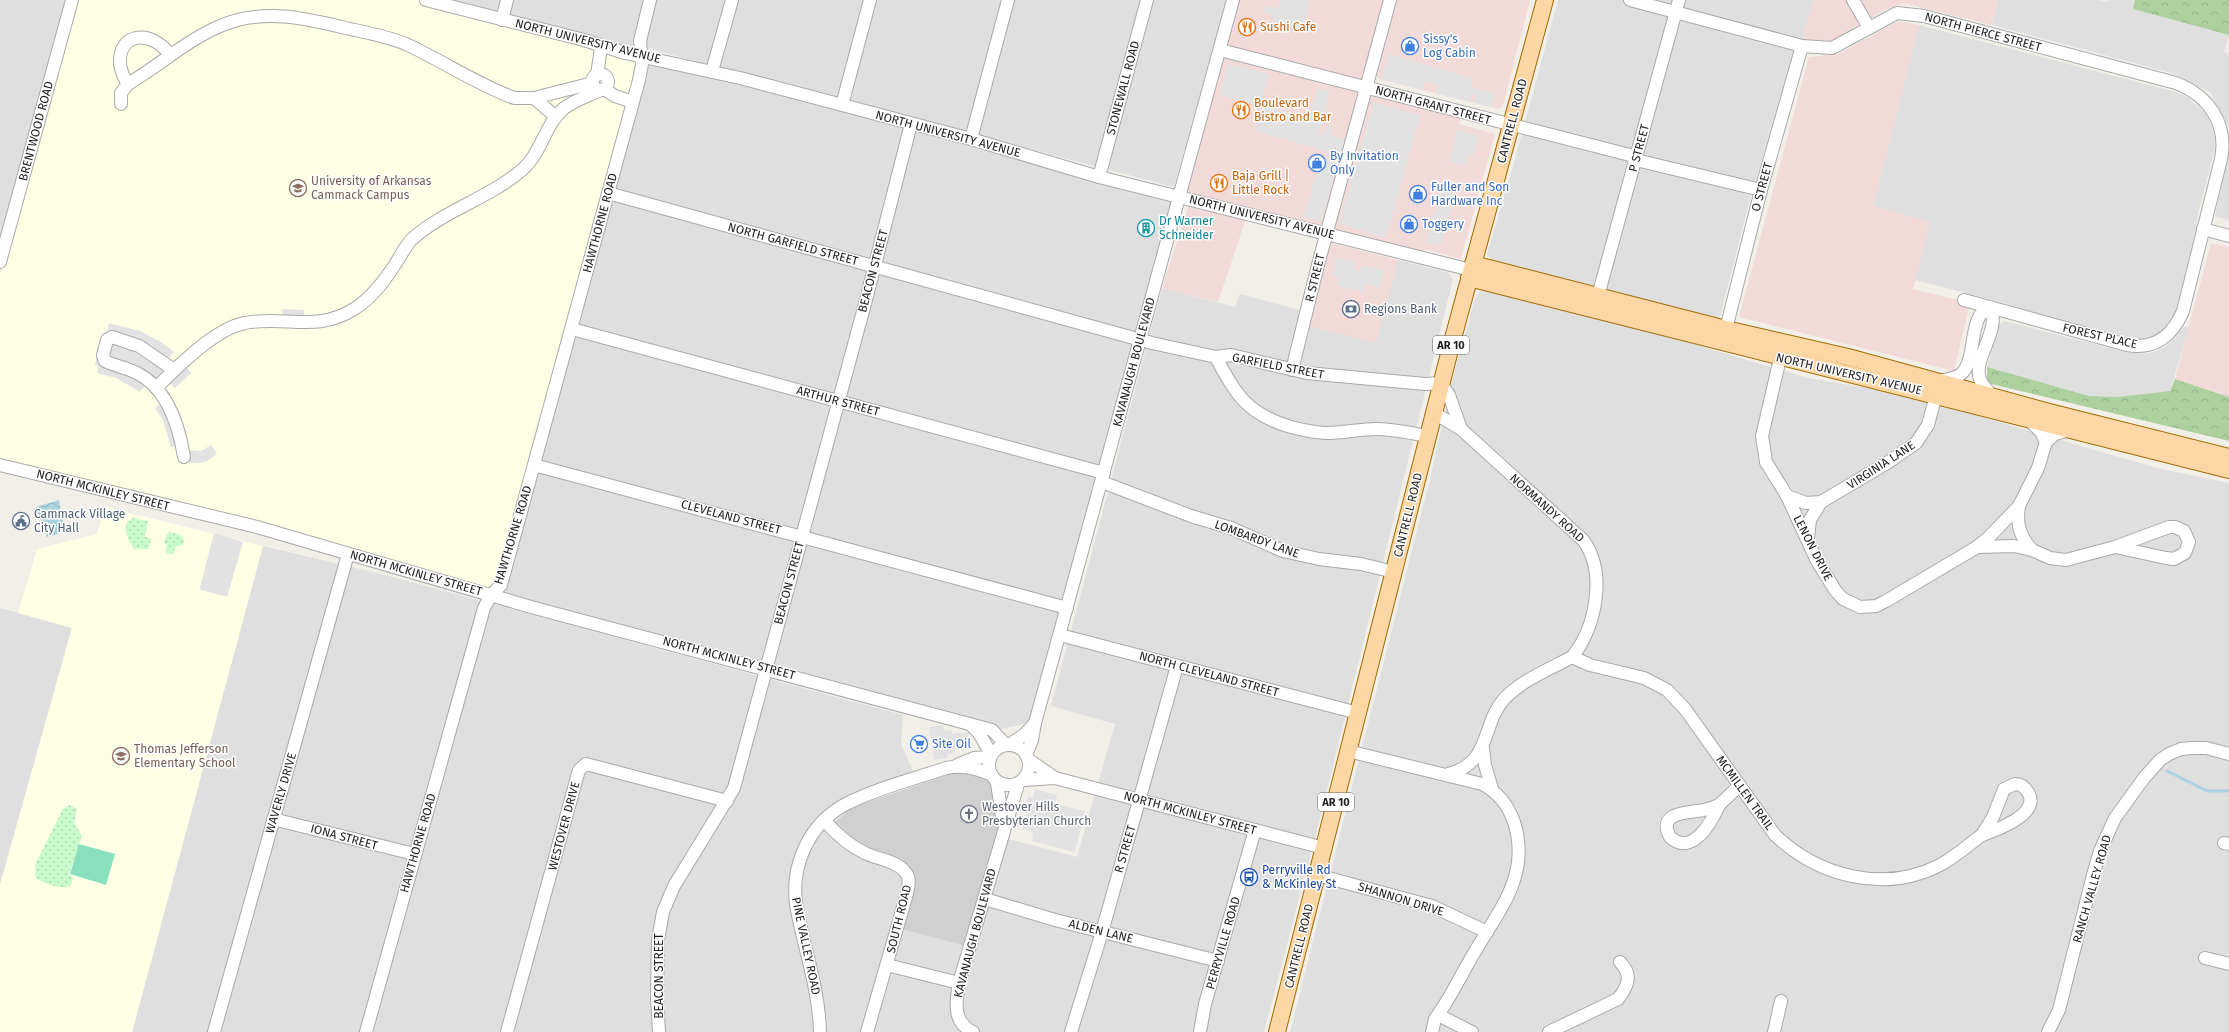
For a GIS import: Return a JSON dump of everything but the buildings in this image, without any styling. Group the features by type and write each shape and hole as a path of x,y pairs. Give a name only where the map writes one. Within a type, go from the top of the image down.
{"main road":[{"name":"CANTRELL ROAD","path":"1278,1032 1441,383 1545,0"},
{"name":"NORTH UNIVERSITY AVENUE","path":"1471,271 1598,296 1726,329 1782,350"},
{"name":"NORTH UNIVERSITY AVENUE","path":"1471,271 1938,388 2027,418 2229,470"},
{"name":"NORTH UNIVERSITY AVENUE","path":"1938,388 1993,396 2229,457"}],"street":[{"name":"BRENTWOOD ROAD","path":"0,262 72,0"},
{"name":"NORTH UNIVERSITY AVENUE","path":"426,0 584,40 601,47 641,57 712,71 970,140 1099,177 1327,232 1471,271"},
{"path":"502,20 507,0"},
{"name":"HAWTHORNE ROAD","path":"366,1032 414,854 484,608 491,595 500,585 572,329 639,80 642,31 650,0"},
{"path":"712,71 732,0"},
{"path":"842,105 870,0"},
{"path":"970,140 1008,0"},
{"name":"STONEWALL ROAD","path":"1099,177 1146,0"},
{"name":"KAVANAUGH BOULEVARD","path":"1027,758 1035,723 1233,0"},
{"name":"R STREET","path":"1292,370 1327,232 1390,0"},
{"name":"NORTH PIERCE STREET","path":"1630,0 1802,46 1832,48 1897,13 1924,16 2176,83 2193,90 2212,110 2219,122 2223,141 2221,159 2204,229"},
{"name":"P STREET","path":"1598,296 1679,0"},
{"path":"1853,0 1869,28"},
{"path":"121,104 122,93 128,84 170,55 205,34 226,24 252,17 291,16 362,31 400,42 509,96 520,99 534,98 598,84 633,102"},
{"path":"128,84 122,72 120,60 123,49 131,41 142,37 153,39 162,44 170,55"},
{"name":"O STREET","path":"1726,329 1761,190 1802,46"},
{"path":"156,388 174,370 216,338 238,324 255,322 323,322 353,310 374,292 403,250 420,233 459,208 501,185 524,168 556,117 598,84 601,47"},
{"name":"NORTH GRANT STREET","path":"1220,50 1630,155 1636,160 1761,190"},
{"path":"534,98 556,117"},
{"name":"BEACON STREET","path":"659,1032 657,998 658,940 663,912 674,886 727,801 736,782 911,124"},
{"name":"NORTH GARFIELD STREET","path":"608,193 1140,339"},
{"path":"2204,229 2229,236"},
{"name":"FOREST PLACE","path":"1964,300 2127,345 2141,346 2154,344 2170,333 2178,323 2183,311 2204,229"},
{"path":"1938,388 1958,376 1964,370 1968,361 1978,318 1983,310 1990,307 1993,312 1992,324 1978,374 1982,384 1993,396"},
{"name":"ARTHUR STREET","path":"572,329 838,401 1103,478"},
{"path":"174,370 134,344 112,337 107,340 103,355 105,362 138,374 156,388 178,426 184,457"},
{"name":"GARFIELD STREET","path":"1140,339 1216,357 1231,355 1292,370 1425,384 1441,383"},
{"name":"LENON DRIVE","path":"1782,350 1764,426 1762,444 1766,462 1787,496 1808,538 1816,559 1835,590 1843,599 1860,606 1876,606 1978,547 2019,506 2038,468 2046,442"},
{"path":"1216,357 1228,382 1240,398 1261,416 1273,422 1305,431 1321,433 1378,429 1428,436"},
{"name":"NORMANDY ROAD","path":"1441,383 1449,395 1461,429"},
{"name":"VIRGINIA LANE","path":"1808,538 1810,520 1821,502 1887,463 1916,443 1928,425 1938,388"},
{"name":"NORMANDY ROAD","path":"1434,413 1461,429 1584,540 1589,547 1597,573 1596,595 1582,642 1572,657 1522,685 1505,699 1493,717 1483,748 1485,765 1492,789"},
{"path":"2027,418 2041,432 2046,442 2055,434 2073,430"},
{"name":"NORTH MCKINLEY STREET","path":"0,465 257,527 531,607 766,668 992,730 1008,745"},
{"name":"CLEVELAND STREET","path":"534,466 1067,608"},
{"name":"LOMBARDY LANE","path":"1103,478 1185,514 1231,528 1283,551 1319,559 1361,564 1394,572"},
{"path":"1787,496 1806,503 1821,502"},
{"path":"2019,506 2017,517 2019,529 2025,542 2032,550"},
{"path":"1978,547 2004,545 2032,550 2050,558 2066,560 2115,547 2132,539 2172,527 2184,531 2189,542 2185,553 2174,559 2115,547"},
{"name":"WAVERLY DRIVE","path":"214,1032 348,554"},
{"name":"NORTH CLEVELAND STREET","path":"1060,634 1358,713"},
{"name":"MCMILLEN TRAIL","path":"1572,657 1590,665 1644,678 1667,690 1685,709 1769,827 1785,844 1808,861 1823,868 1856,877 1883,881 1911,876 1940,865 1982,835"},
{"name":"R STREET","path":"1071,1032 1102,932 1177,666"},
{"path":"1003,829 994,778 988,766 991,756 996,749 1008,745 1024,734 1035,723"},
{"path":"970,724 979,733 991,756"},
{"path":"1008,745 1021,749 1027,758 1055,778"},
{"name":"NORMANDY ROAD","path":"1448,774 1455,772 1465,765 1483,748"},
{"name":"RANCH VALLEY ROAD","path":"2048,1032 2059,1010 2100,851 2115,818 2144,778 2160,760 2169,754 2181,749 2206,748 2229,754"},
{"path":"1348,751 1448,774 1492,789 1506,804 1512,816 1518,838 1520,858 1510,892 1500,913 1435,1019 1432,1032"},
{"name":"PINE VALLEY ROAD","path":"820,1032 814,983 795,894 797,867 815,829 845,804 858,798 956,766 974,758 991,756"},
{"path":"1020,782 1027,774 1027,758"},
{"name":"WESTOVER DRIVE","path":"507,1032 579,770 582,765 586,764 727,801"},
{"path":"956,766 973,767 1011,786 1020,782 1055,778"},
{"name":"NORTH MCKINLEY STREET","path":"1055,778 1139,798 1324,848"},
{"name":"KAVANAUGH BOULEVARD","path":"973,1032 963,1025 956,1011 960,983 985,899 1003,829 1020,782"},
{"path":"2015,784 2024,787 2030,796 2030,806 2026,811 2010,823 1982,835 1993,817 2004,789 2015,784"},
{"path":"1719,805 1739,786"},
{"name":"IONA STREET","path":"274,819 414,854"},
{"name":"SOUTH ROAD","path":"824,820 833,831 854,848 895,865 907,873 909,882 906,896 887,965 960,983"},
{"name":"PERRYVILLE ROAD","path":"1200,1032 1205,1004 1255,830"},
{"name":"SHANNON DRIVE","path":"1317,875 1432,906 1487,932"},
{"name":"ALDEN LANE","path":"985,899 1102,932 1218,961"},
{"path":"2205,958 2229,964"},
{"path":"1548,1032 1618,998 1625,990 1628,980 1626,970 1620,962"},
{"path":"867,1032 887,965"},
{"path":"1774,1032 1781,1002"},
{"path":"1438,1015 1472,1032"}],"shaded area":[{"path":"0,0 72,0 0,262"},
{"path":"72,0 426,0 641,57 516,531 491,595 0,464 0,262"},
{"path":"426,0 650,0 641,57 1179,196 1030,720 1021,725 1000,729 977,726 491,595"},
{"path":"654,0 1226,0 1174,187 646,48 646,30"},
{"path":"1233,0 1390,0 1366,87 1462,113 1459,124 1495,134 1461,259 1424,249 1421,257 1179,196"},
{"path":"1280,0 1310,0 1302,30 1279,24 1276,31 1274,31 1276,23 1272,21 1274,15 1264,12 1265,6 1277,9"},
{"path":"1397,0 1530,0 1503,106 1499,109 1379,79 1376,74"},
{"path":"1558,0 1813,0 1802,40 1795,48 1749,203 1720,316 1715,321 1492,261 1487,254 1512,170"},
{"path":"1813,0 1998,0 1992,25 1903,3 1884,10 1827,44 1802,40"},
{"path":"1998,0 2098,0 2107,2 2108,0 2135,0 2133,9 2229,35 2224,52 2229,54 2229,127 2210,92 2175,74 1992,25"},
{"path":"1899,21 1919,25 1873,206 1930,222 1913,289 1970,303 1954,371 1739,317 1809,57 1838,54"},
{"path":"1919,25 2172,91 2187,97 2207,115 2214,134 2215,148 2198,214 2193,251 2173,322 2155,338 2140,342 2051,321 2008,304 1915,280 1930,222 1873,206"},
{"path":"1389,54 1473,78 1471,87 1495,93 1491,107 1474,103 1476,95 1472,95 1470,102 1436,93 1438,85 1425,81 1422,90 1382,79"},
{"path":"1230,64 1269,74 1262,100 1253,97 1252,104 1220,95 1228,65"},
{"path":"1318,88 1330,91 1315,148 1255,131 1263,105 1289,112 1288,118 1293,119 1297,112 1310,115"},
{"path":"1374,102 1420,115 1386,238 1339,224"},
{"path":"1327,125 1332,127 1330,135 1345,139 1340,155 1316,149 1320,134 1324,135"},
{"path":"1457,130 1478,136 1473,155 1468,154 1465,166 1449,162"},
{"path":"2229,131 2229,221 2215,216 2227,159"},
{"path":"1320,159 1337,163 1321,221 1304,217"},
{"path":"1446,191 1455,194 1441,245 1426,243 1425,240 1427,239 1428,232 1430,231 1432,215 1435,215 1434,212 1438,210 1436,203 1438,202 1438,194"},
{"path":"1188,207 1246,219 1218,302 1162,288"},
{"path":"1331,243 1398,260 1376,343 1308,326"},
{"path":"2211,243 2229,247 2229,397 2175,379"},
{"path":"1336,258 1355,262 1353,270 1360,272 1363,265 1384,270 1379,288 1365,284 1363,292 1337,286 1339,277 1332,276"},
{"path":"1398,260 1447,272 1453,279 1317,830 1264,1032 132,1032 263,546 385,575 903,715 901,744 914,773 824,820 837,835 1001,837 1077,857 1115,724 1051,706 1162,288 1235,307 1240,294 1300,310 1298,323 1376,342"},
{"path":"1480,291 1502,293 1653,332 1808,378 1913,396 1921,401 1947,407 2157,468 2229,483 2229,1032 1290,1032 1429,483 1452,381 1475,299"},
{"path":"283,309 304,310 304,318 282,318"},
{"path":"2004,321 2129,353 2150,353 2167,346 2184,327 2189,327 2170,391 2118,397 2089,396 1987,367 1998,326"},
{"path":"109,323 140,331 161,342 174,352 168,359 172,363 179,358 191,373 175,388 170,383 164,389 180,416 188,450 201,451 211,445 217,454 207,461 199,463 178,462 178,448 176,446 171,447 163,420 155,408 161,403 159,399 146,385 140,392 116,378 97,373 98,366 95,365 98,349 103,333 107,331"},
{"name":"Thomas Jefferson Elementary School","path":"105,507 263,546 132,1032 0,1032 0,885 72,628 18,613 37,549 97,534"},
{"path":"214,533 243,542 227,597 201,590 200,588"},
{"path":"0,608 72,627 0,885"},
{"path":"943,725 944,731 952,730 952,734 968,732 970,746 955,748 955,753 947,754 948,758 934,760 929,727"},
{"path":"961,770 981,774 994,785 1003,829 971,947 897,928 909,879 829,826 853,807"},
{"path":"1035,789 1057,795 1055,804 1085,811 1075,852 1032,841 1033,832 1022,829 1029,803 1027,802 1028,796 1033,798"}],"green space":[{"path":"2135,0 2229,0 2229,35 2133,9"},
{"path":"1987,367 2089,396 2118,397 2170,391 2175,379 2229,397 2229,441 1987,383"},
{"path":"133,518 148,521 145,536 151,539 149,549 134,549 129,541 126,532 126,524"},
{"path":"170,532 181,535 184,541 183,545 176,546 173,554 166,553 167,545 164,542 167,534"},
{"path":"69,805 77,809 74,823 82,836 69,874 73,877 71,885 67,887 58,887 36,878 35,865 63,809"},
{"path":"79,844 115,854 106,885 70,874"}],"water":[{"path":"59,500 65,532 47,537 36,507"}],"waterway":[{"path":"2167,771 2207,791 2229,791"}],"place":[{"name":"Sushi Cafe","path":"1247,27"},
{"name":"Sissy's Log Cabin","path":"1410,46"},
{"name":"Boulevard Bistro and Bar","path":"1241,110"},
{"name":"By Invitation Only","path":"1317,163"},
{"name":"Baja Grill | Little Rock","path":"1219,183"},
{"name":"University of Arkansas Cammack Campus","path":"298,188"},
{"name":"Fuller and Son Hardware Inc","path":"1418,194"},
{"name":"Toggery","path":"1409,224"},
{"name":"Dr Warner Schneider","path":"1146,228"},
{"name":"Regions Bank","path":"1351,309"},
{"name":"Cammack Village City Hall","path":"21,521"},
{"name":"Site Oil","path":"919,744"},
{"name":"Thomas Jefferson Elementary School","path":"121,756"},
{"name":"Westover Hills Presbyterian Church","path":"969,814"},
{"name":"Perryville Rd & McKinley St","path":"1249,877"}]}
